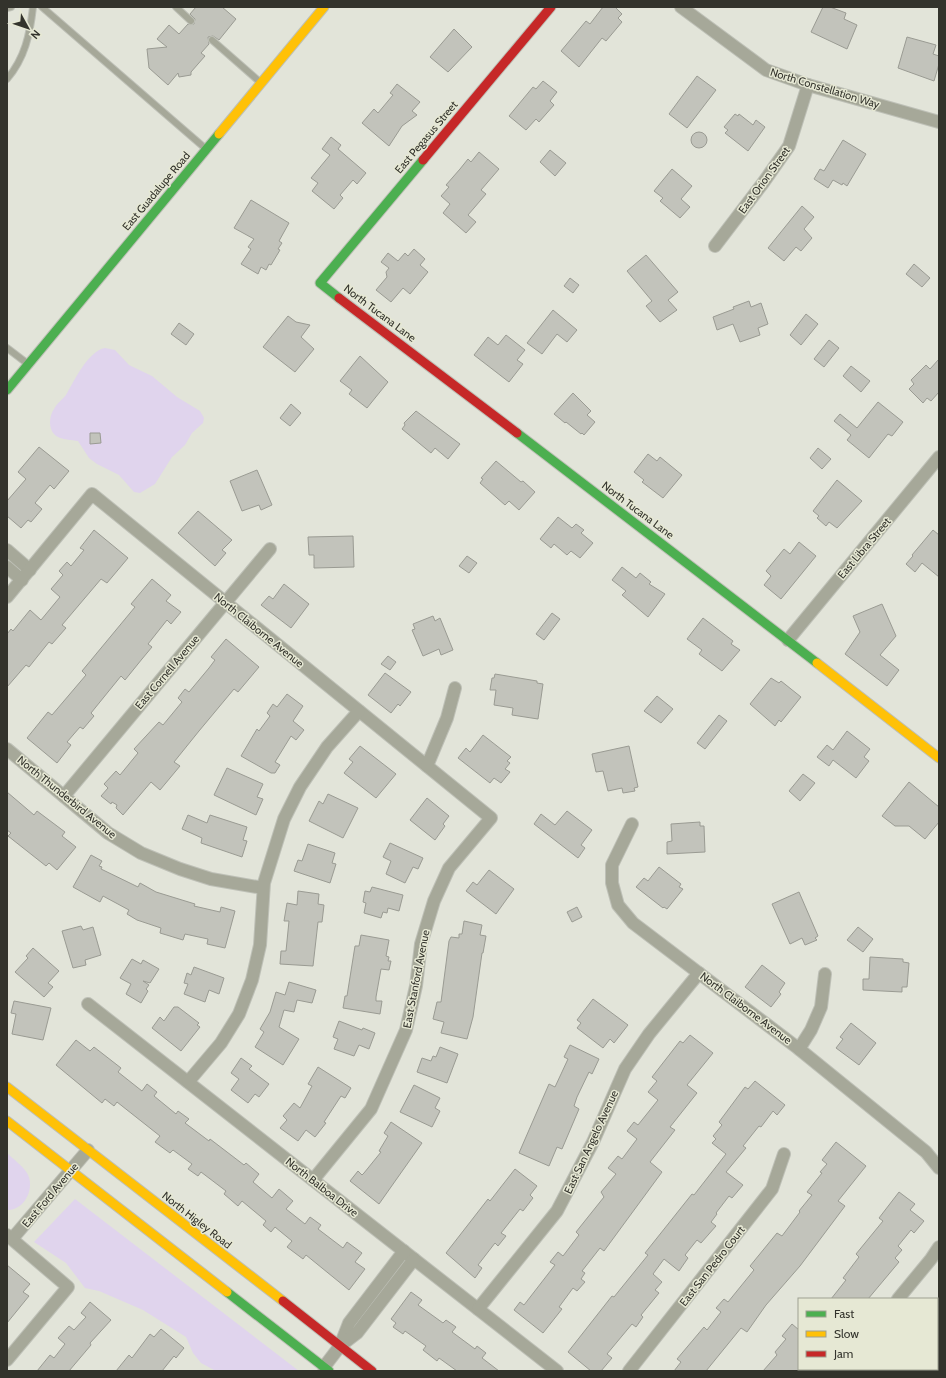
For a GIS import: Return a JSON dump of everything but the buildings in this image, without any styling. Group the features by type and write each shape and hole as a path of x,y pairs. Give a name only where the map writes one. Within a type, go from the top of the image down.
{"main road":[{"name":"East Guadalupe Road","path":"7,390 324,7"},
{"name":"East Pegasus Street","path":"320,283 551,7"},
{"name":"North Tucana Lane","path":"320,283 788,640 939,758"},
{"name":"North Higley Road","path":"7,1087 372,1371"},
{"path":"7,1121 327,1369"}],"street":[{"name":"North Constellation Way","path":"681,7 766,70 808,85 939,122"},
{"name":"East Orion Street","path":"715,246 790,146 808,85"},
{"name":"East Libra Street","path":"788,640 939,457"},
{"name":"North Claiborne Avenue","path":"30,570 92,494 491,818"},
{"name":"East Cornell Avenue","path":"64,796 270,549"},
{"path":"7,550 30,570 7,597"},
{"path":"7,567 22,580"},
{"path":"427,766 447,718 455,688"},
{"path":"188,1082 222,1043 238,1014 252,980 260,945 264,888 273,848 284,819 300,787 327,747 359,711"},
{"name":"North Thunderbird Avenue","path":"7,749 108,833 142,853 180,869 211,879 264,888"},
{"name":"East Stanford Avenue","path":"313,1180 371,1109 406,1030 416,986 421,944 434,901 449,868 491,818"},
{"name":"North Claiborne Avenue","path":"632,824 612,865 612,883 618,904 633,923 799,1049 926,1152 939,1168"},
{"name":"East San Angelo Avenue","path":"478,1309 557,1211 593,1142 625,1069 649,1034 699,973"},
{"path":"799,1049 811,1030 822,1007 825,974"},
{"name":"North Balboa Drive","path":"88,1004 557,1371"},
{"name":"East Ford Avenue","path":"10,1237 88,1150"},
{"name":"East San Pedro Court","path":"629,1371 772,1189 784,1154"},
{"path":"7,1360 68,1287 10,1237"},
{"path":"899,1298 939,1247"},
{"path":"327,1369 340,1346 349,1323 404,1251"},
{"path":"340,1346 357,1333 414,1259"}],"lane":[{"path":"7,8 11,7"},
{"path":"7,79 18,66 30,29 32,7"},
{"path":"42,7 206,149"},
{"path":"176,7 190,21"},
{"path":"212,40 261,83"},
{"path":"7,348 28,365"}],"shaded area":[{"path":"105,348 115,350 129,365 152,376 177,397 200,411 204,418 203,423 192,433 185,445 172,457 155,484 140,493 134,492 119,475 97,464 89,458 78,441 60,438 53,433 51,429 50,417 55,407 66,395 87,360 99,350"},
{"path":"7,1153 25,1170 30,1185 27,1198 23,1203 19,1207 7,1210"},
{"path":"75,1199 299,1371 216,1371 201,1363 193,1353 186,1337 143,1310 99,1291 85,1288 66,1263 34,1242"}],"traffic: fast":[{"path":"7,390 219,134"},
{"path":"339,298 320,283 423,160"},
{"path":"517,433 817,663"},
{"path":"227,1292 329,1371"}],"traffic: slow":[{"path":"219,134 324,7"},
{"path":"817,663 939,758"},
{"path":"7,1087 283,1301"},
{"path":"7,1121 227,1292"}],"traffic: jam":[{"path":"423,160 551,7"},
{"path":"339,298 517,433"},
{"path":"283,1301 372,1371"}]}
